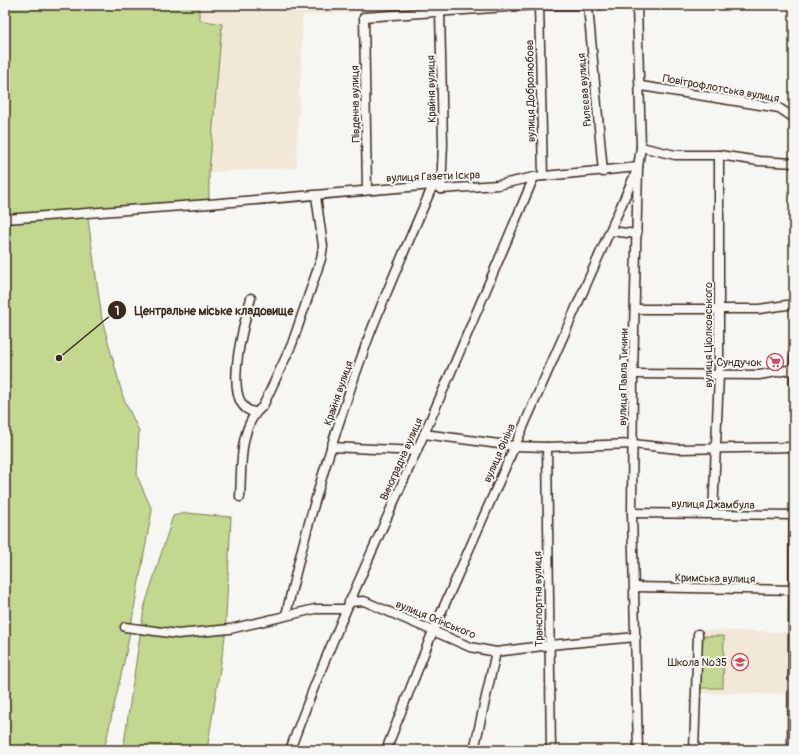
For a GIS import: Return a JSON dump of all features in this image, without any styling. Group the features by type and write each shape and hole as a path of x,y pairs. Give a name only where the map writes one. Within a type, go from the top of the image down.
{"street":[{"path":"440,12 536,5"},
{"name":"вулиця Добролюбова","path":"539,5 543,176"},
{"path":"547,5 601,5"},
{"name":"вулиця Павла Тичини","path":"637,5 642,147 638,168 636,309 633,374 632,513 638,750"},
{"name":"Рилєєва вулиця","path":"588,6 603,172"},
{"name":"Південна вулиця","path":"367,190 364,17 440,12"},
{"name":"Крайня вулиця","path":"286,615 298,560 331,447 369,338 437,187 443,144 440,12"},
{"name":"Повітрофлотська вулиця","path":"641,86 779,108 794,118"},
{"path":"642,147 675,155 719,155 760,162 794,163"},
{"name":"вулиця Ціолковського","path":"713,514 719,375 719,155"},
{"name":"вулиця Газети Іскра","path":"5,219 209,204 251,199 316,196 367,190 498,184 534,177 638,168"},
{"name":"вулиця Філіна","path":"386,750 432,631 638,168"},
{"name":"Виноградна вулиця","path":"290,750 306,706 347,606 424,434 534,177"},
{"path":"240,497 244,444 247,432 255,412 263,406 292,344 322,259 323,246 316,196"},
{"path":"610,231 637,234"},
{"path":"251,298 241,332 237,364 236,395 244,407 250,412 255,412"},
{"path":"636,309 759,309 794,304"},
{"path":"794,358 794,383"},
{"path":"633,374 759,375 794,369"},
{"path":"424,434 514,446 547,447 633,444 678,448 794,447"},
{"path":"331,447 416,451"},
{"name":"Транспортна вулиця","path":"547,447 550,750"},
{"name":"вулиця Джамбула","path":"632,513 794,514"},
{"path":"793,749 794,514"},
{"name":"Кримська вулиця","path":"635,587 794,590"},
{"name":"вулиця Огінського","path":"125,627 178,634 230,629 286,615 316,609 347,606 364,601 470,647 496,652 550,645 636,637"},
{"path":"694,750 698,634"},
{"path":"474,750 496,652"}],"shaded area":[{"path":"199,5 488,5 303,15 296,168 209,172 222,24 198,20"},
{"name":"Школа №35","path":"694,630 787,632 786,694 693,693"}],"green space":[{"path":"5,5 199,5 199,20 222,24 209,172 209,204 87,212 102,319 123,397 139,431 137,476 152,510 126,653 104,750 5,750"},
{"path":"186,513 231,517 225,637 207,750 123,750 144,608 173,516"},
{"path":"701,636 724,636 723,688 700,688"}],"place":[{"name":"Центральне міське кладовище","path":"59,358"},
{"name":"Сундучок","path":"775,362"},
{"name":"Школа №35","path":"740,662"}]}
